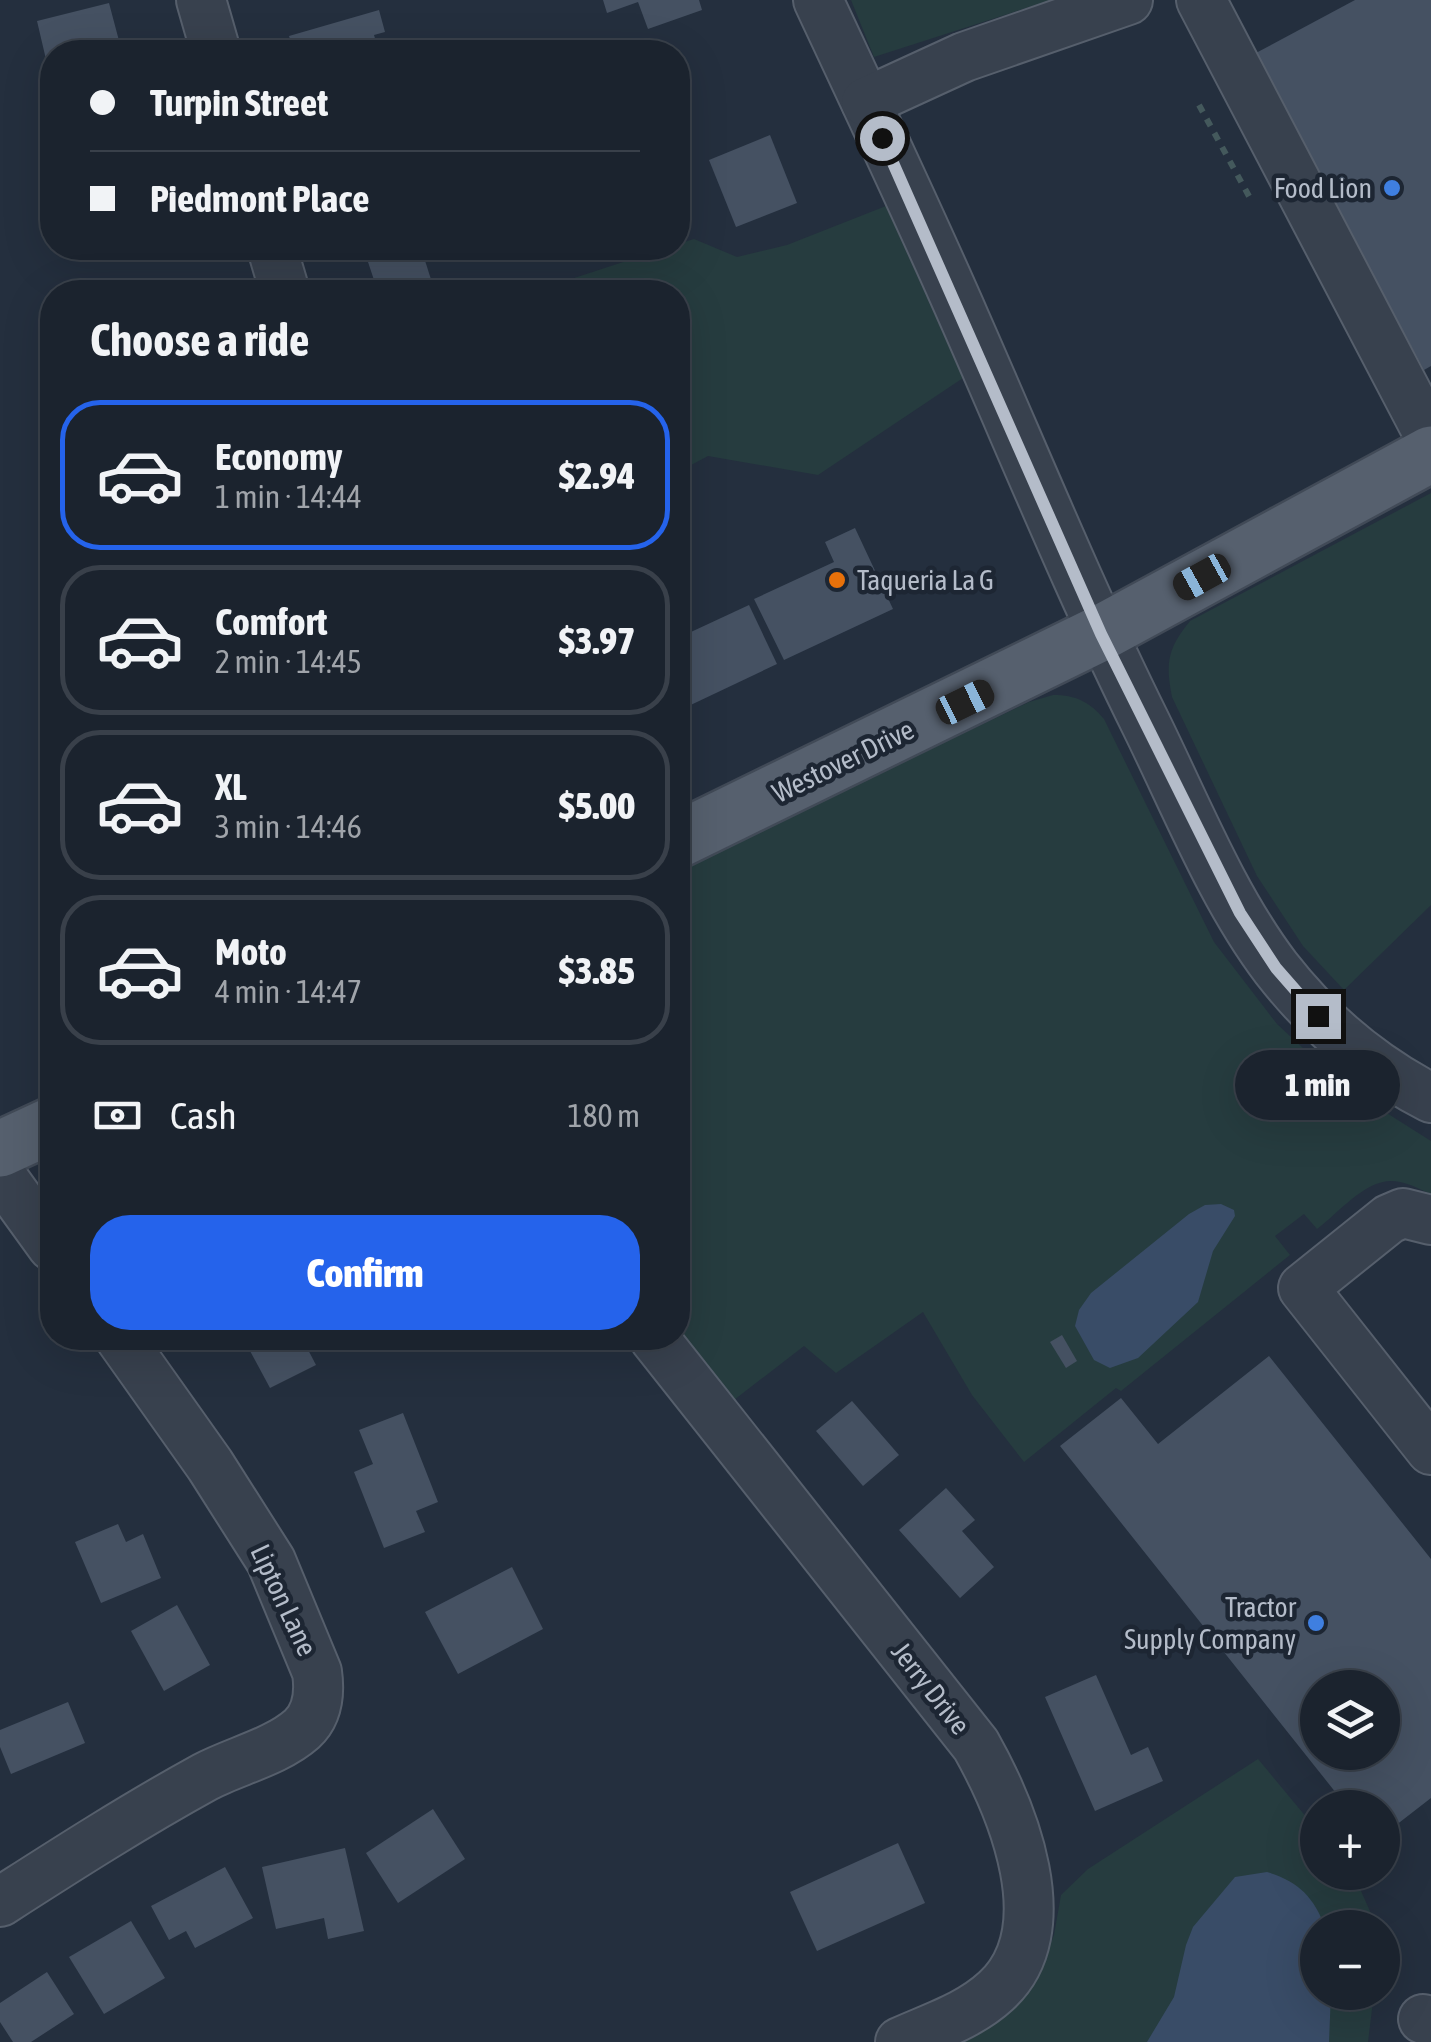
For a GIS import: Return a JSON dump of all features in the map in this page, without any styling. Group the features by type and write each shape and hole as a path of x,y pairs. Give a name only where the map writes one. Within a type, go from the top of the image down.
{"main road":[{"name":"Westover Drive","path":"690,834 1101,634 1431,454"},
{"path":"0,1149 40,1131"}],"street":[{"path":"201,0 213,40"},
{"path":"818,0 1101,634 1240,913 1276,968 1318,1016 1349,1045 1405,1085 1431,1098"},
{"path":"866,102 964,57 1128,0"},
{"path":"1201,0 1431,438"},
{"path":"0,1174 40,1229"},
{"path":"1431,1220 1403,1213 1389,1219 1303,1288 1431,1450"},
{"name":"Lipton Lane","path":"0,1902 114,1828 303,1728 315,1710 320,1689 317,1672 270,1561 210,1465 129,1350"},
{"name":"Jerry Drive","path":"663,1350 976,1745 999,1787 1021,1850 1028,1894 1026,1937 1019,1961 999,1988 973,2010 900,2042"}],"path":[{"path":"1200,105 1250,198"}],"green space":[{"path":"851,0 1051,0 874,57"},
{"path":"886,206 963,378 818,475 708,456 690,466 690,280 568,280 629,260 690,260 690,240 694,239 737,257 787,245"},
{"path":"1431,493 1431,905 1344,990 1303,946 1257,876 1172,697 1170,656 1190,621"},
{"path":"1053,695 1069,696 1093,708 1104,719 1214,942 1277,1024 1344,1086 1431,1141 1431,1194 1388,1181 1366,1189 1317,1229 1304,1214 1275,1236 1290,1255 1121,1391 1116,1388 1024,1462 972,1395 923,1312 836,1373 804,1346 734,1400 690,1345 690,863 1029,702"},
{"path":"1258,1759 1300,1810 1300,1890 1361,1890 1369,1910 1300,1910 1300,2010 1372,2010 1368,2042 942,2042 1023,1990 1045,1958 1054,1935 1061,1895 1088,1869"}],"water":[{"path":"1221,1204 1234,1210 1235,1216 1213,1251 1198,1302 1138,1358 1110,1368 1094,1360 1075,1326 1079,1310 1091,1293 1189,1214 1205,1205"},
{"path":"1267,1872 1288,1880 1316,1907 1317,1910 1300,1910 1300,2010 1330,2010 1329,2042 1147,2042 1174,1997 1193,1927 1235,1877"}],"building":[{"path":"603,0 699,0 702,10 648,29 638,2 607,13"},
{"name":"Food Lion","path":"1355,0 1431,0 1431,366 1424,370 1254,54"},
{"path":"109,3 119,40 41,40 37,21"},
{"path":"379,10 385,32 374,35 375,40 290,40 289,36"},
{"path":"770,135 797,203 736,227 709,160"},
{"path":"425,260 431,280 374,280 368,262"},
{"name":"Taqueria La G","path":"855,528 893,609 784,660 754,599 834,562 825,542"},
{"path":"749,605 777,664 690,705 690,632"},
{"path":"1062,1335 1077,1361 1066,1368 1050,1342"},
{"path":"249,1350 308,1350 316,1365 270,1388"},
{"name":"Tractor Supply Company","path":"1269,1356 1431,1559 1431,1798 1400,1822 1400,1790 1334,1790 1318,1770 1400,1770 1400,1670 1300,1670 1300,1748 1060,1446 1121,1398 1158,1444"},
{"path":"852,1401 899,1455 863,1486 816,1431"},
{"path":"403,1413 438,1502 416,1511 425,1532 384,1548 354,1472 373,1464 359,1430"},
{"path":"946,1488 975,1520 962,1531 994,1567 960,1598 899,1530"},
{"path":"118,1524 126,1542 143,1534 161,1578 101,1603 75,1542"},
{"path":"512,1567 543,1629 458,1674 425,1612"},
{"path":"177,1605 210,1665 164,1691 131,1631"},
{"path":"1096,1675 1131,1755 1148,1747 1163,1781 1095,1811 1045,1697"},
{"path":"68,1702 85,1743 11,1774 0,1747 0,1730"},
{"path":"433,1809 465,1859 398,1903 366,1853"},
{"path":"898,1843 925,1903 817,1951 790,1892"},
{"path":"345,1848 364,1931 328,1939 324,1918 276,1929 262,1867"},
{"path":"225,1867 253,1918 195,1948 186,1931 169,1940 151,1906"},
{"path":"131,1921 165,1978 104,2014 69,1957"},
{"path":"47,1972 74,2014 31,2042 13,2042 0,2022 0,2003"}],"place":[{"name":"Food Lion","path":"1392,188"},
{"name":"Taqueria La G","path":"837,580"},
{"name":"Tractor Supply Company","path":"1316,1623"}],"route":[{"path":"882,138 1101,634 1240,913 1276,968 1318,1016"}]}
